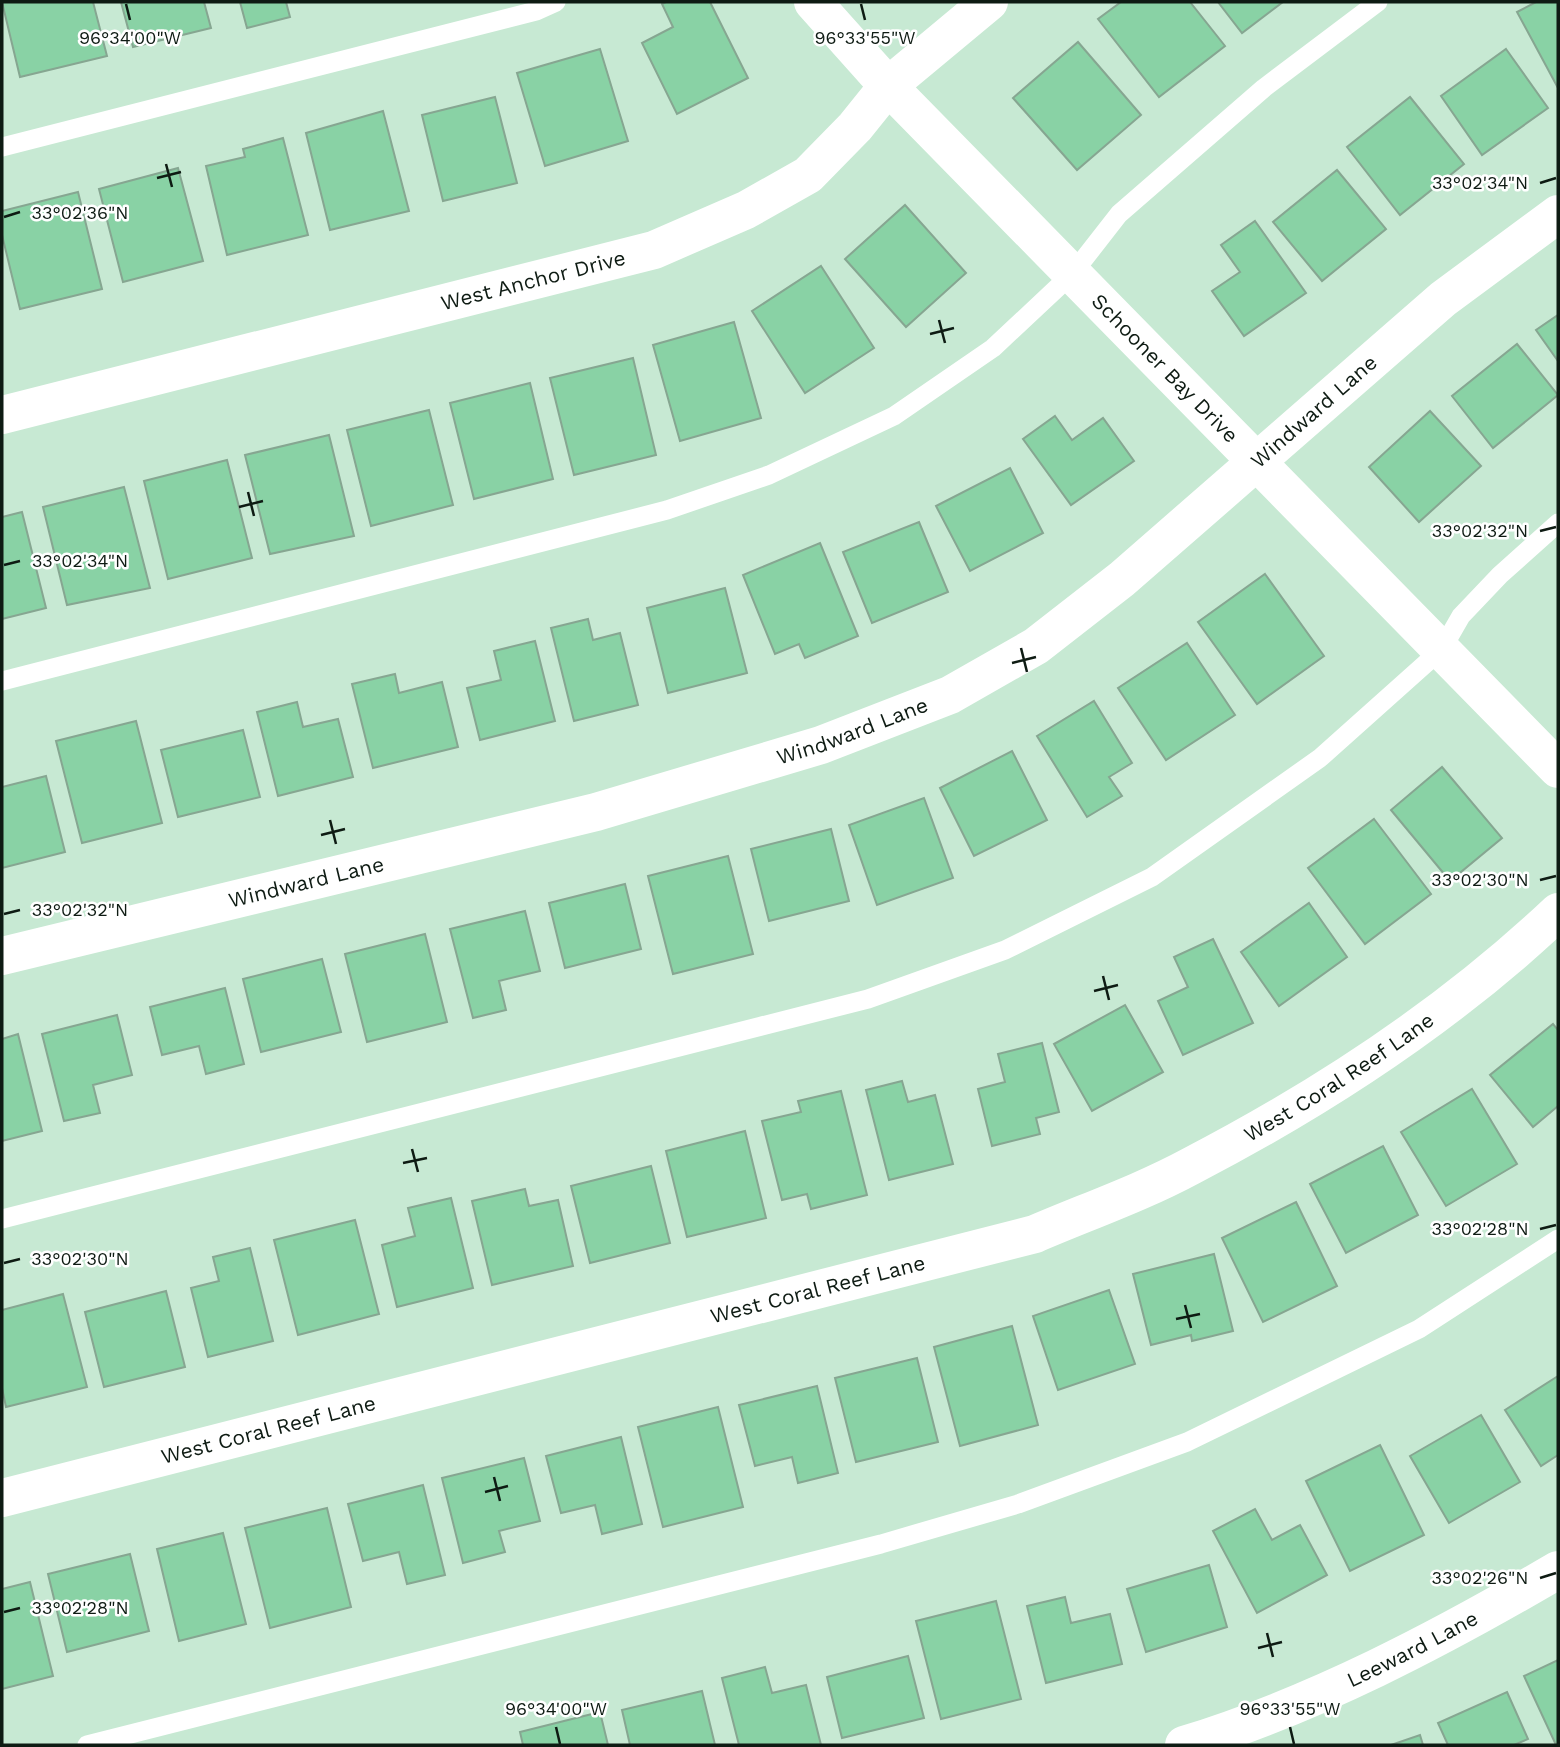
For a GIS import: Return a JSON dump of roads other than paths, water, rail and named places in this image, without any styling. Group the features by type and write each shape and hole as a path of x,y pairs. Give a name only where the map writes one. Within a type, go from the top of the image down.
{"street":[{"name":"Schooner Bay Drive","path":"813,2 888,86 1558,769"},
{"name":"West Anchor Drive","path":"2,415 654,250 746,209 808,174 855,127 888,86 989,2"},
{"name":"Windward Lane","path":"2,956 596,812 821,745 950,695 1035,646 1122,579 1443,299 1558,214"},
{"name":"West Coral Reef Lane","path":"2,1498 1035,1234 1189,1167 1322,1092 1430,1018 1528,940 1558,912"},
{"name":"Leeward Lane","path":"1184,1745 1321,1693 1466,1624 1558,1570"}],"lane":[{"path":"2,147 536,11 556,2"},
{"path":"2,681 667,510 769,475 894,416 993,348 1073,273 1119,214 1264,89 1378,2"},
{"path":"2,1219 868,999 1005,950 1152,877 1320,758 1442,649 1461,615 1500,575 1558,523"},
{"path":"88,1745 881,1544 1018,1504 1187,1442 1419,1329 1558,1239"}]}
